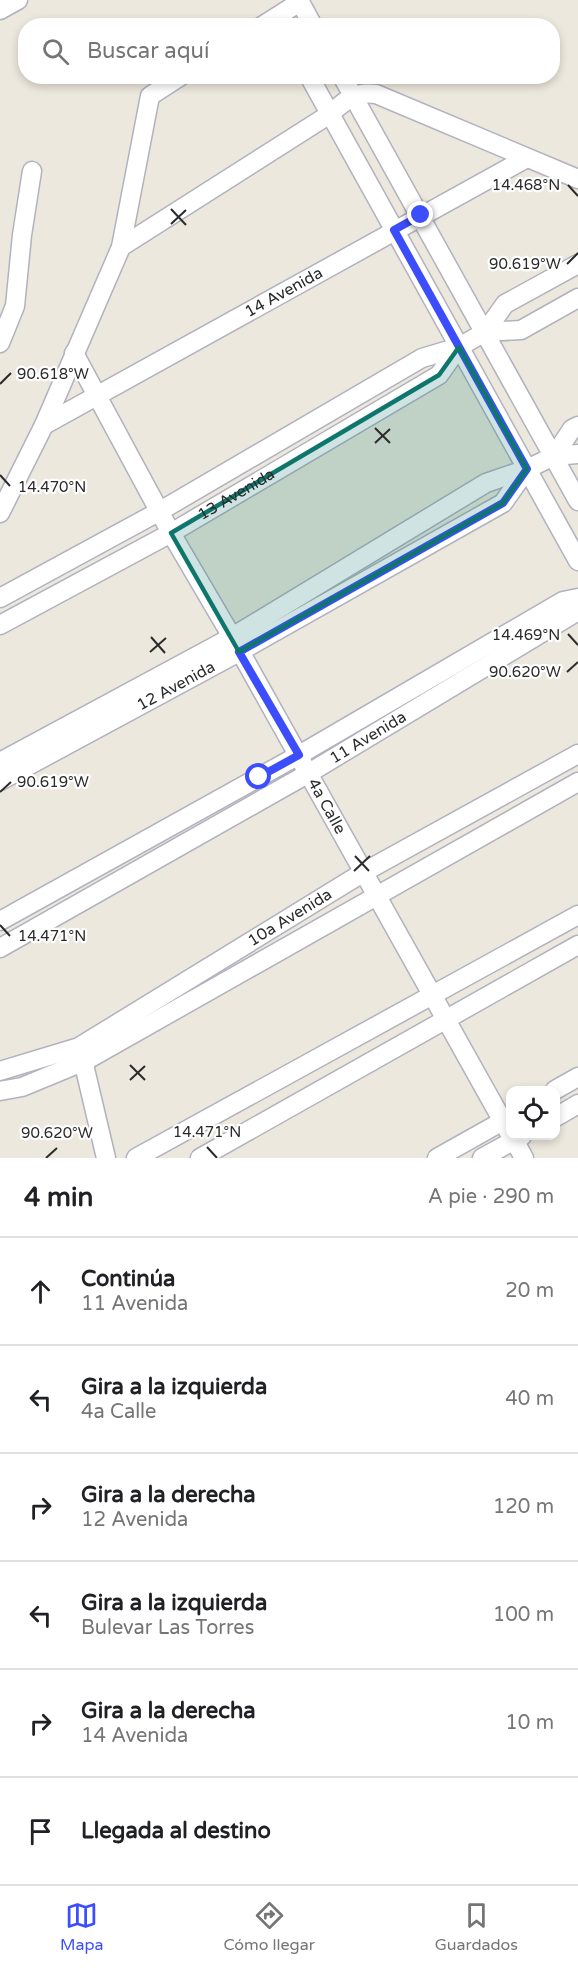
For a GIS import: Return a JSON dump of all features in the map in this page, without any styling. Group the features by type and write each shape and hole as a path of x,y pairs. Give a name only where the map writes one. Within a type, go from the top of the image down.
{"street":[{"path":"0,10 18,0"},
{"path":"279,18 300,1 310,18"},
{"path":"0,513 44,425 121,247 150,96 169,84"},
{"path":"313,84 578,561"},
{"path":"346,84 578,501"},
{"path":"121,247 330,114 352,95 364,92 376,94 578,180"},
{"name":"14 Avenida","path":"44,425 525,159"},
{"path":"0,343 15,306 22,235 32,171"},
{"name":"13 Avenida","path":"0,597 160,511 422,358 459,347 485,332 505,304 578,264"},
{"name":"13 Avenida","path":"485,332 521,330 578,298"},
{"name":"13 Avenida","path":"0,625 171,533 439,375 459,347"},
{"name":"4a Calle","path":"74,353 171,533 299,755 433,996 506,1120"},
{"path":"554,456 572,429 578,426"},
{"name":"12 Avenida","path":"0,781 235,644 486,483 527,469 554,456 578,454"},
{"name":"12 Avenida","path":"0,762 235,644 503,503 527,469"},
{"name":"11 Avenida","path":"0,921 299,755 563,601 578,598"},
{"name":"11 Avenida","path":"0,948 309,773 578,611"},
{"name":"10a Avenida","path":"0,1071 82,1054 364,872 578,754"},
{"name":"10a Avenida","path":"0,1091 22,1087 377,895 578,782"},
{"path":"136,1158 578,915"},
{"path":"200,1158 578,945"},
{"path":"82,1054 106,1158"},
{"path":"560,1087 578,1077"},
{"path":"560,1114 578,1104"},
{"path":"436,1158 506,1132"},
{"path":"482,1158 506,1136"},
{"name":"4a Calle","path":"516,1140 524,1158"}],"highlighted area":[{"path":"459,347 527,469 503,503 239,652 171,533 439,375"}],"route":[{"path":"259,777 299,755 239,652 503,503 527,469 394,230 421,215"}]}
